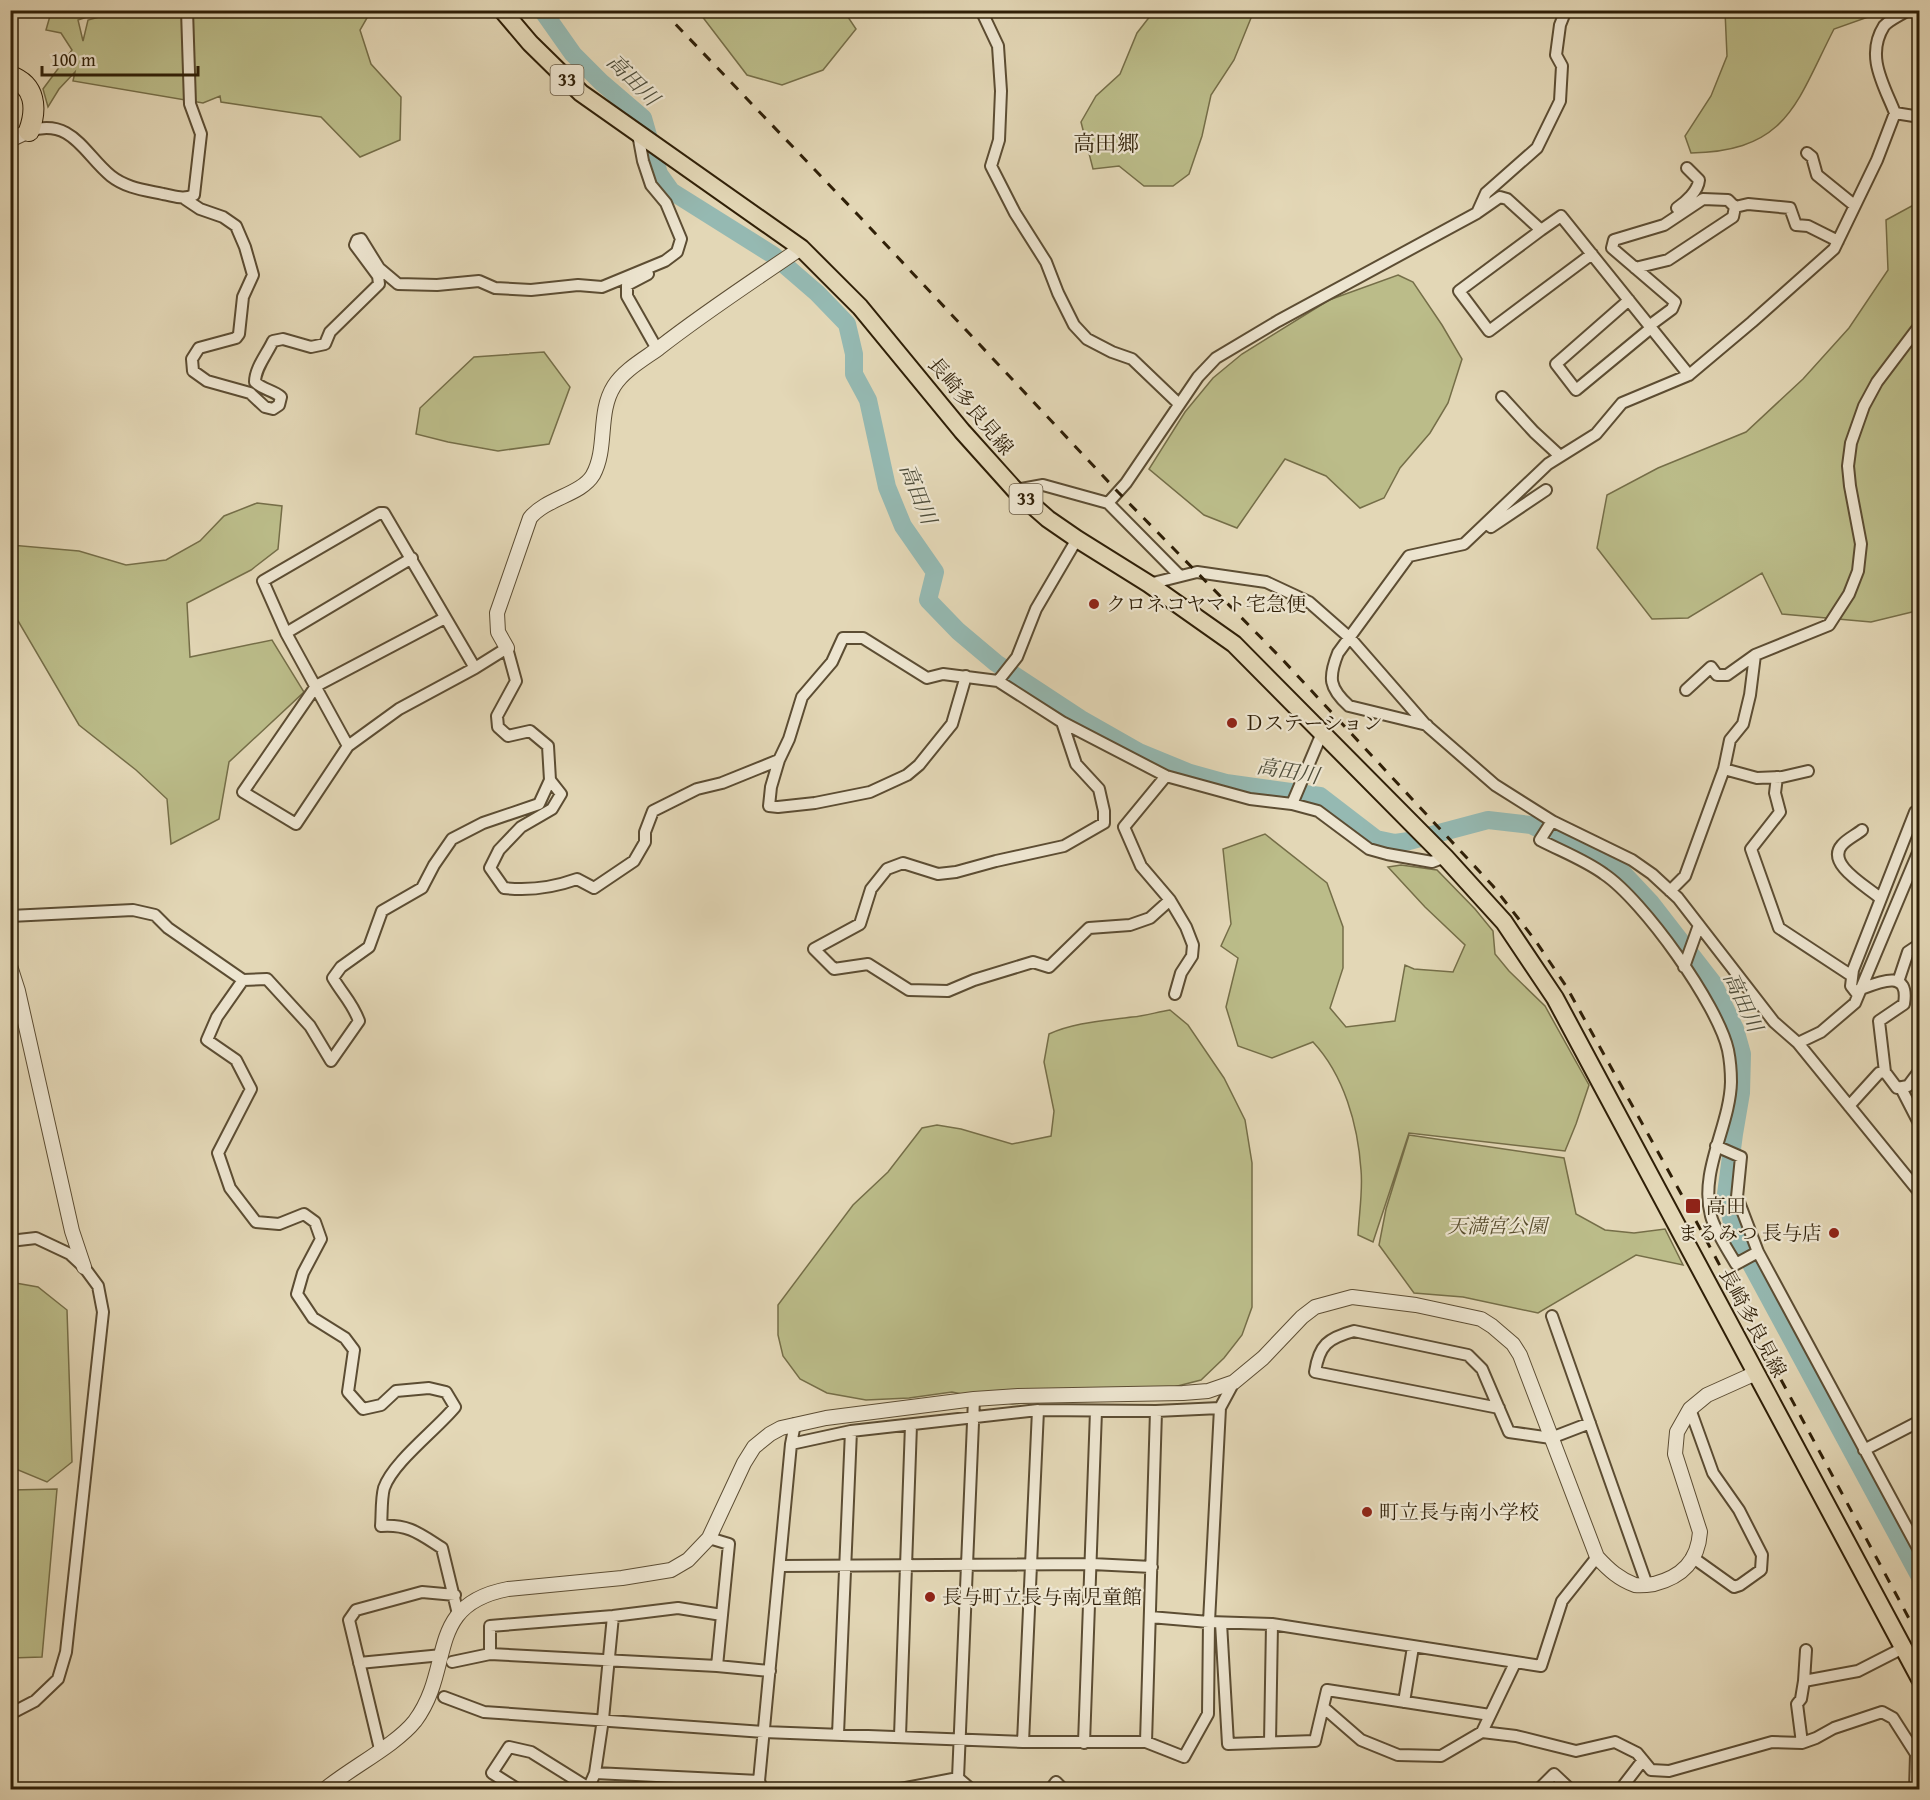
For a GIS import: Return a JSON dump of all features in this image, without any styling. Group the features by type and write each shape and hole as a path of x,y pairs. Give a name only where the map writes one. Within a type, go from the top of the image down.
{"highway":[{"path":"10,76 22,81 30,89 34,110 28,131"}],"main road":[{"name":"長崎多良見線","path":"502,10 530,43 581,93 796,252 861,307 962,431 1015,490 1048,519 1149,584 1234,644 1441,853 1504,922 1555,998 1920,1679"}],"street":[{"path":"186,199 194,195 201,134 190,104 187,10"},
{"path":"981,10 998,46 1000,69 999,140 991,166 1015,213 1046,262 1074,325 1087,339 1132,359 1179,404"},
{"path":"1477,213 1486,193 1537,148 1560,101 1562,66 1556,55 1560,25 1566,10"},
{"path":"1427,725 1349,706 1339,697 1334,688 1331,672 1338,653 1409,556 1464,544 1548,464 1596,435 1622,403 1689,375 1834,249 1877,160 1895,113 1875,63 1876,45 1885,25 1908,10"},
{"path":"1895,113 1920,117"},
{"path":"10,140 36,129 67,132 86,147 112,176 132,188 186,199 200,210 223,217 236,226 253,275 243,297 239,334 236,338 200,348 192,359 193,371 207,381 250,393 265,407 273,409 279,405 281,397 275,392 262,389 255,382 255,373 273,341 283,339 311,347 325,344 330,332 379,284 378,276 360,254 356,245 357,240 361,239 379,268 398,284 437,285 479,281 495,288 531,290 578,285 602,287 665,261"},
{"path":"640,136 643,161 651,185 666,203 681,239 677,252 650,273 627,285 627,296 657,349"},
{"path":"1807,153 1812,157 1817,175 1854,205"},
{"path":"1660,226 1664,218 1686,202 1699,185 1699,180 1687,168"},
{"path":"1108,503 1126,483 1198,377 1216,358 1278,321 1477,213 1500,197 1507,199 1541,230"},
{"path":"1629,300 1556,364 1576,390 1672,309 1675,303 1612,248 1614,240 1660,226 1703,199 1728,200 1735,207"},
{"path":"1735,207 1748,204 1790,208 1796,225 1808,226 1838,241"},
{"path":"1635,268 1668,260 1680,254 1732,217 1735,207"},
{"path":"1592,254 1490,331 1459,291 1561,216 1592,254 1689,375"},
{"path":"10,916 133,910 155,915 168,928 243,980 267,979 310,1026 331,1061 358,1021 353,1005 341,992 333,978 341,967 369,947 382,911 422,888 452,839 483,823 539,804 550,780 548,746 530,731 508,736 498,728 497,716 516,681 507,648 498,632 498,613 530,518 537,508 584,484 592,475 601,451 606,403 614,385 638,362 721,302 796,252"},
{"path":"1686,690 1711,668 1717,675 1727,675 1755,655 1829,625 1849,594 1858,571 1861,544 1848,466 1851,443 1868,398 1920,325"},
{"path":"1502,397 1560,456"},
{"path":"1015,490 1043,485 1108,503 1179,575"},
{"path":"1486,523 1491,527 1546,490"},
{"path":"348,746 286,633 262,581 380,513 384,513 475,668"},
{"path":"1000,679 1017,657 1036,609 1077,539"},
{"path":"286,633 412,558"},
{"path":"1149,584 1197,572 1266,582 1310,602 1350,638 1427,725 1495,785 1550,823 1632,860 1652,874 1678,898 1774,1022 1798,1043 1920,1193"},
{"path":"445,618 316,686 243,792 296,824 348,746 399,709 507,648"},
{"path":"966,676 952,724 919,765 907,775 870,792 815,803 769,806 771,787 779,760 789,739 802,697 832,662 843,638 862,638 927,678 943,674 966,676 1000,679 1062,722 1166,776 1250,799 1292,804 1318,811 1369,849 1431,862 1441,853"},
{"path":"1670,891 1685,876 1724,769 1730,740 1743,724 1750,695 1755,655"},
{"path":"1062,722 1076,764 1099,789 1104,823 1064,846 996,861 956,873 938,874 903,863 887,869 871,889 860,924 813,949 834,969 868,964 909,990 948,991 974,980 1033,963 1049,967 1089,928 1130,925 1150,918 1170,900"},
{"path":"1292,804 1322,732"},
{"path":"550,780 561,794 552,809 521,827 499,850 490,868 504,888 527,890 556,886 577,879 594,888 634,861 645,842 645,832 653,811 697,789 722,783 779,760"},
{"path":"1724,769 1757,778 1778,777 1808,771"},
{"path":"1166,776 1124,827 1141,866 1170,900 1186,927 1193,945 1191,956 1181,973 1175,994"},
{"path":"1778,777 1774,793 1780,812 1751,849 1768,901 1779,928 1852,976"},
{"path":"1859,992 1851,986 1852,976 1880,898 1915,812"},
{"path":"1550,823 1540,840 1605,874 1628,894 1648,917 1702,992 1718,1023 1728,1050 1731,1082 1728,1112 1716,1146 1709,1192 1711,1216 1736,1264 1758,1252"},
{"path":"1862,830 1842,845 1838,853 1839,861 1846,872 1880,898"},
{"path":"1798,1043 1821,1032 1855,1003 1920,848"},
{"path":"1684,967 1699,925"},
{"path":"1898,981 1908,952 1920,944"},
{"path":"10,966 18,991 72,1232 84,1267"},
{"path":"1859,992 1890,979 1898,981 1904,989 1904,1004 1879,1021 1885,1072 1897,1088 1901,1088 1908,1086 1920,1070"},
{"path":"243,980 218,1017 207,1040 236,1060 252,1089 218,1153 230,1188 256,1222 279,1224 304,1214 315,1222 321,1239 303,1273 297,1294 313,1318 345,1338 354,1350 348,1392 363,1409 381,1405 396,1391 429,1388 446,1392 455,1407 440,1425 398,1464 384,1489 381,1526 409,1527 442,1548 458,1614"},
{"path":"1849,1106 1879,1074 1885,1072"},
{"path":"1901,1088 1920,1125"},
{"path":"1716,1146 1741,1157 1737,1197 1758,1252 1920,1552"},
{"path":"10,1241 36,1238 64,1250 84,1267 98,1287 104,1312 66,1652 58,1679 35,1701 10,1714"},
{"path":"444,1697 484,1712 764,1731 1023,1742 1146,1742 1184,1757 1208,1714 1209,1622 1220,1408 1234,1382 1263,1358 1294,1324 1315,1307 1352,1297 1416,1305 1481,1319 1513,1344 1520,1356 1597,1557 1615,1576 1637,1586 1670,1580 1683,1571 1699,1544 1700,1532 1675,1454 1677,1432 1690,1409 1707,1395 1756,1373"},
{"path":"1552,1316 1647,1585"},
{"path":"1499,1408 1315,1372 1318,1355 1337,1335 1354,1331 1468,1355 1482,1369 1499,1408 1509,1432 1551,1438 1590,1423"},
{"path":"324,1790 394,1740 413,1722 425,1706 447,1658 450,1627 458,1614 471,1601 491,1592 622,1578 671,1570 688,1560 709,1538 744,1463 754,1447 770,1434 795,1424 974,1399 1183,1393 1208,1390 1234,1382"},
{"path":"958,1778 974,1399"},
{"path":"791,1444 851,1431 1038,1410 1156,1411 1220,1408"},
{"path":"1690,1409 1713,1473 1739,1510 1762,1555 1761,1570 1734,1587 1692,1557"},
{"path":"1023,1742 1038,1410"},
{"path":"1084,1743 1096,1411"},
{"path":"1146,1742 1156,1411"},
{"path":"1864,1450 1920,1421"},
{"path":"595,1773 761,1786 764,1731 791,1444 795,1424"},
{"path":"900,1736 911,1425"},
{"path":"837,1734 851,1431"},
{"path":"709,1538 729,1544 717,1665"},
{"path":"1150,1617 1221,1623 1272,1624 1541,1666 1562,1601 1597,1557"},
{"path":"780,1566 1092,1564 1152,1567"},
{"path":"380,1749 349,1620 356,1610 422,1592 455,1595"},
{"path":"490,1654 490,1626 678,1608 722,1615"},
{"path":"519,1790 492,1773 509,1747 531,1752 591,1788 603,1719 613,1616"},
{"path":"1221,1623 1228,1744 1315,1741 1327,1690 1490,1715"},
{"path":"1270,1742 1272,1624"},
{"path":"1404,1702 1413,1647"},
{"path":"1804,1681 1858,1671 1903,1648"},
{"path":"1802,1743 1797,1704 1801,1699 1804,1681 1806,1650"},
{"path":"359,1663 490,1654 717,1665 770,1671"},
{"path":"1323,1707 1361,1740 1398,1755 1441,1756 1482,1732 1515,1663"},
{"path":"1482,1732 1516,1736 1576,1750 1615,1742 1637,1753 1651,1770 1670,1771 1772,1742 1802,1743 1834,1728 1882,1712 1893,1718 1916,1754 1915,1790"},
{"path":"1620,1790 1643,1760"},
{"path":"1538,1790 1554,1774 1571,1790"},
{"path":"895,1790 958,1778"},
{"path":"958,1778 972,1790"},
{"path":"1050,1790 1056,1782 1064,1790"}],"green space":[{"path":"274,10 276,13 279,10 371,11 360,30 371,64 401,97 400,140 360,157 321,117 221,102 220,96 203,103 73,81 75,72 59,89 48,107 43,89 72,50 61,33 46,30 50,16 48,11 105,11 78,20 83,41 88,20 121,11"},
{"path":"1725,10 1885,11 1834,29 1798,100 1785,118 1769,132 1749,143 1723,150 1691,153 1685,136 1711,96 1727,56"},
{"path":"698,11 844,11 856,29 823,70 782,85 747,75"},
{"path":"1154,11 1249,11 1251,18 1234,60 1211,95 1202,136 1189,174 1173,186 1144,186 1119,166 1093,169 1081,122 1096,96 1120,74 1137,33"},
{"path":"1919,202 1919,612 1871,622 1782,614 1762,573 1688,618 1652,619 1597,548 1607,495 1658,468 1746,432 1803,379 1849,328 1888,270 1886,220"},
{"path":"1398,275 1413,282 1462,359 1448,403 1430,433 1400,468 1384,498 1360,508 1326,476 1285,459 1237,528 1204,515 1149,469 1185,412 1213,378 1242,354 1329,300"},
{"path":"544,352 570,387 549,444 498,451 416,434 420,408 474,357"},
{"path":"257,503 282,506 278,549 251,570 187,603 190,657 272,640 304,692 229,762 219,819 171,844 167,799 136,770 79,725 17,619 11,619 11,545 79,551 126,565 166,560 200,541 224,516"},
{"path":"1265,834 1327,883 1343,927 1343,968 1330,1008 1346,1027 1395,1021 1405,965 1414,969 1453,972 1465,945 1388,867 1401,865 1437,870 1475,909 1493,931 1495,954 1545,1006 1589,1085 1565,1151 1409,1133 1373,1242 1358,1235 1362,1186 1357,1136 1348,1102 1333,1070 1313,1042 1272,1058 1238,1046 1226,1007 1238,958 1221,946 1231,924 1223,849"},
{"path":"1170,1010 1188,1025 1224,1078 1245,1120 1252,1163 1252,1307 1242,1335 1224,1358 1201,1380 1158,1391 1012,1404 952,1392 909,1398 866,1400 827,1393 800,1379 783,1356 778,1335 778,1305 853,1205 888,1172 922,1128 937,1125 961,1129 1012,1144 1051,1136 1054,1111 1044,1062 1049,1034 1080,1024"},
{"name":"天満宮公園","path":"1409,1135 1564,1158 1576,1214 1605,1230 1634,1233 1665,1229 1683,1265 1636,1255 1538,1313 1463,1297 1414,1293 1379,1245 1386,1209"},
{"path":"10,1282 38,1287 67,1310 72,1462 47,1482 11,1467"},
{"path":"57,1489 42,1657 11,1658 11,1490"}],"waterway":[{"name":"高田川","path":"542,10 573,54 643,118 659,174 671,191 773,255 817,293 847,324 854,354 854,374 868,400 887,487 903,526 935,572 928,600 958,631 996,663 1081,719 1139,752 1190,773 1226,783 1320,796 1376,839 1395,843 1488,820 1531,825 1619,869 1651,903 1713,983 1735,1029 1742,1054 1741,1093 1726,1194 1739,1242 1920,1577"}],"railway":[{"path":"662,10 1118,492 1281,658 1493,886 1535,940 1566,986 1689,1208 1920,1639"}],"place":[{"name":"クロネコヤマト宅急便","path":"1094,604"},
{"name":"Ｄステーション","path":"1232,723"},
{"name":"高田","path":"1693,1206"},
{"name":"まるみつ 長与店","path":"1834,1233"},
{"name":"町立長与南小学校","path":"1367,1512"},
{"name":"長与町立長与南児童館","path":"930,1597"}],"district":[{"name":"高田郷","path":"1106,143"}]}
